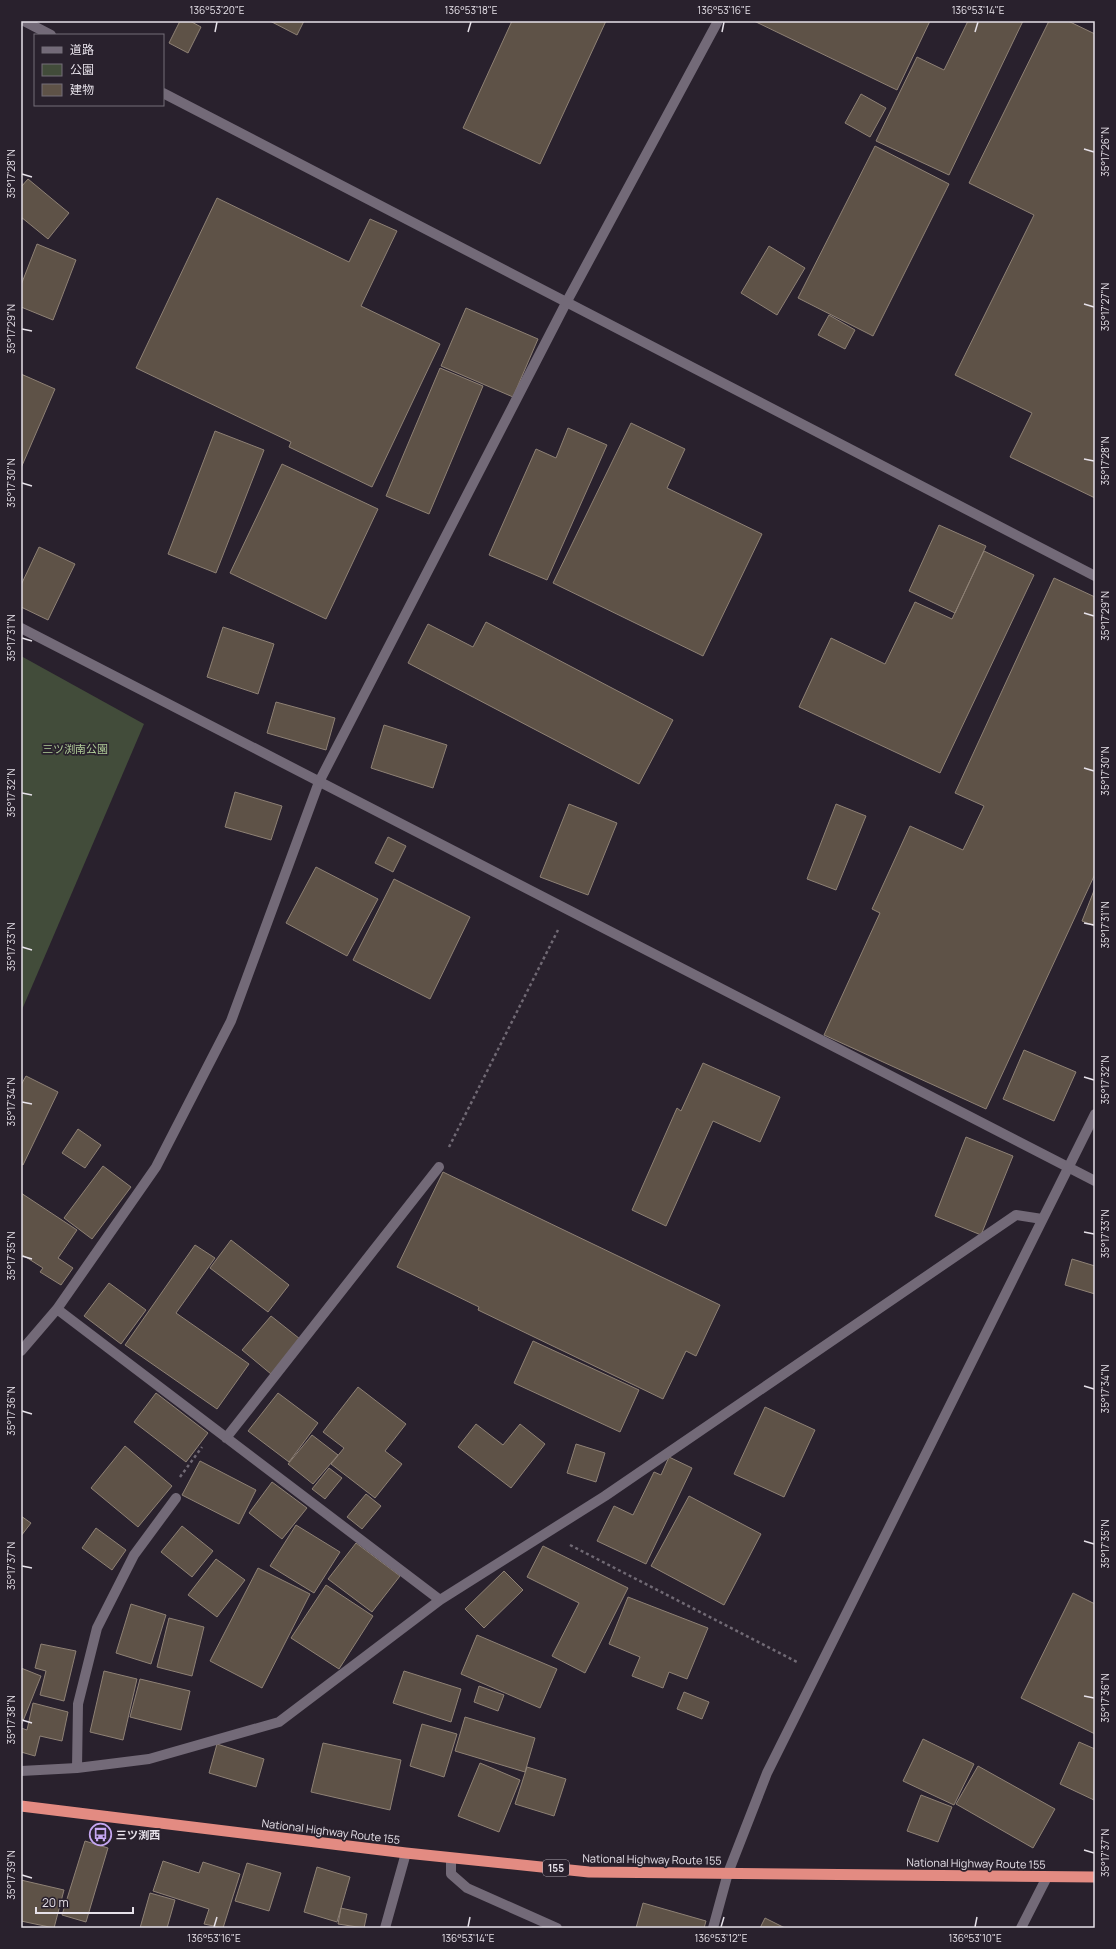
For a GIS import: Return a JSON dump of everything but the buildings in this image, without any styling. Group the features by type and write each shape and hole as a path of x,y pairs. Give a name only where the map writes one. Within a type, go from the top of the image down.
{"highway":[{"name":"National Highway Route 155","path":"21,1806 406,1853 589,1872 1095,1877"}],"street":[{"path":"24,21 49,34"},
{"path":"21,1350 57,1309 156,1167 231,1022 319,782 566,303 718,21"},
{"path":"164,94 1095,576"},
{"path":"21,628 1095,1181"},
{"path":"713,1928 728,1873 767,1772 1095,1114"},
{"path":"226,1438 439,1168"},
{"path":"21,1772 77,1768 149,1759 279,1722 440,1600 612,1492 1016,1215 1042,1219"},
{"path":"57,1309 440,1600"},
{"path":"77,1768 78,1704 97,1628 134,1555 176,1498"},
{"path":"385,1928 406,1853"},
{"path":"451,1858 451,1874 467,1888 558,1928"},
{"path":"1021,1928 1047,1877"}],"path":[{"path":"439,1168 568,910"},
{"path":"176,1498 179,1478 215,1429"},
{"path":"548,1533 816,1673"}],"green space":[{"name":"三ツ渕南公園","path":"21,656 144,724 21,1012"}],"place":[{"name":"三ツ渕西","path":"100,1834"}]}
